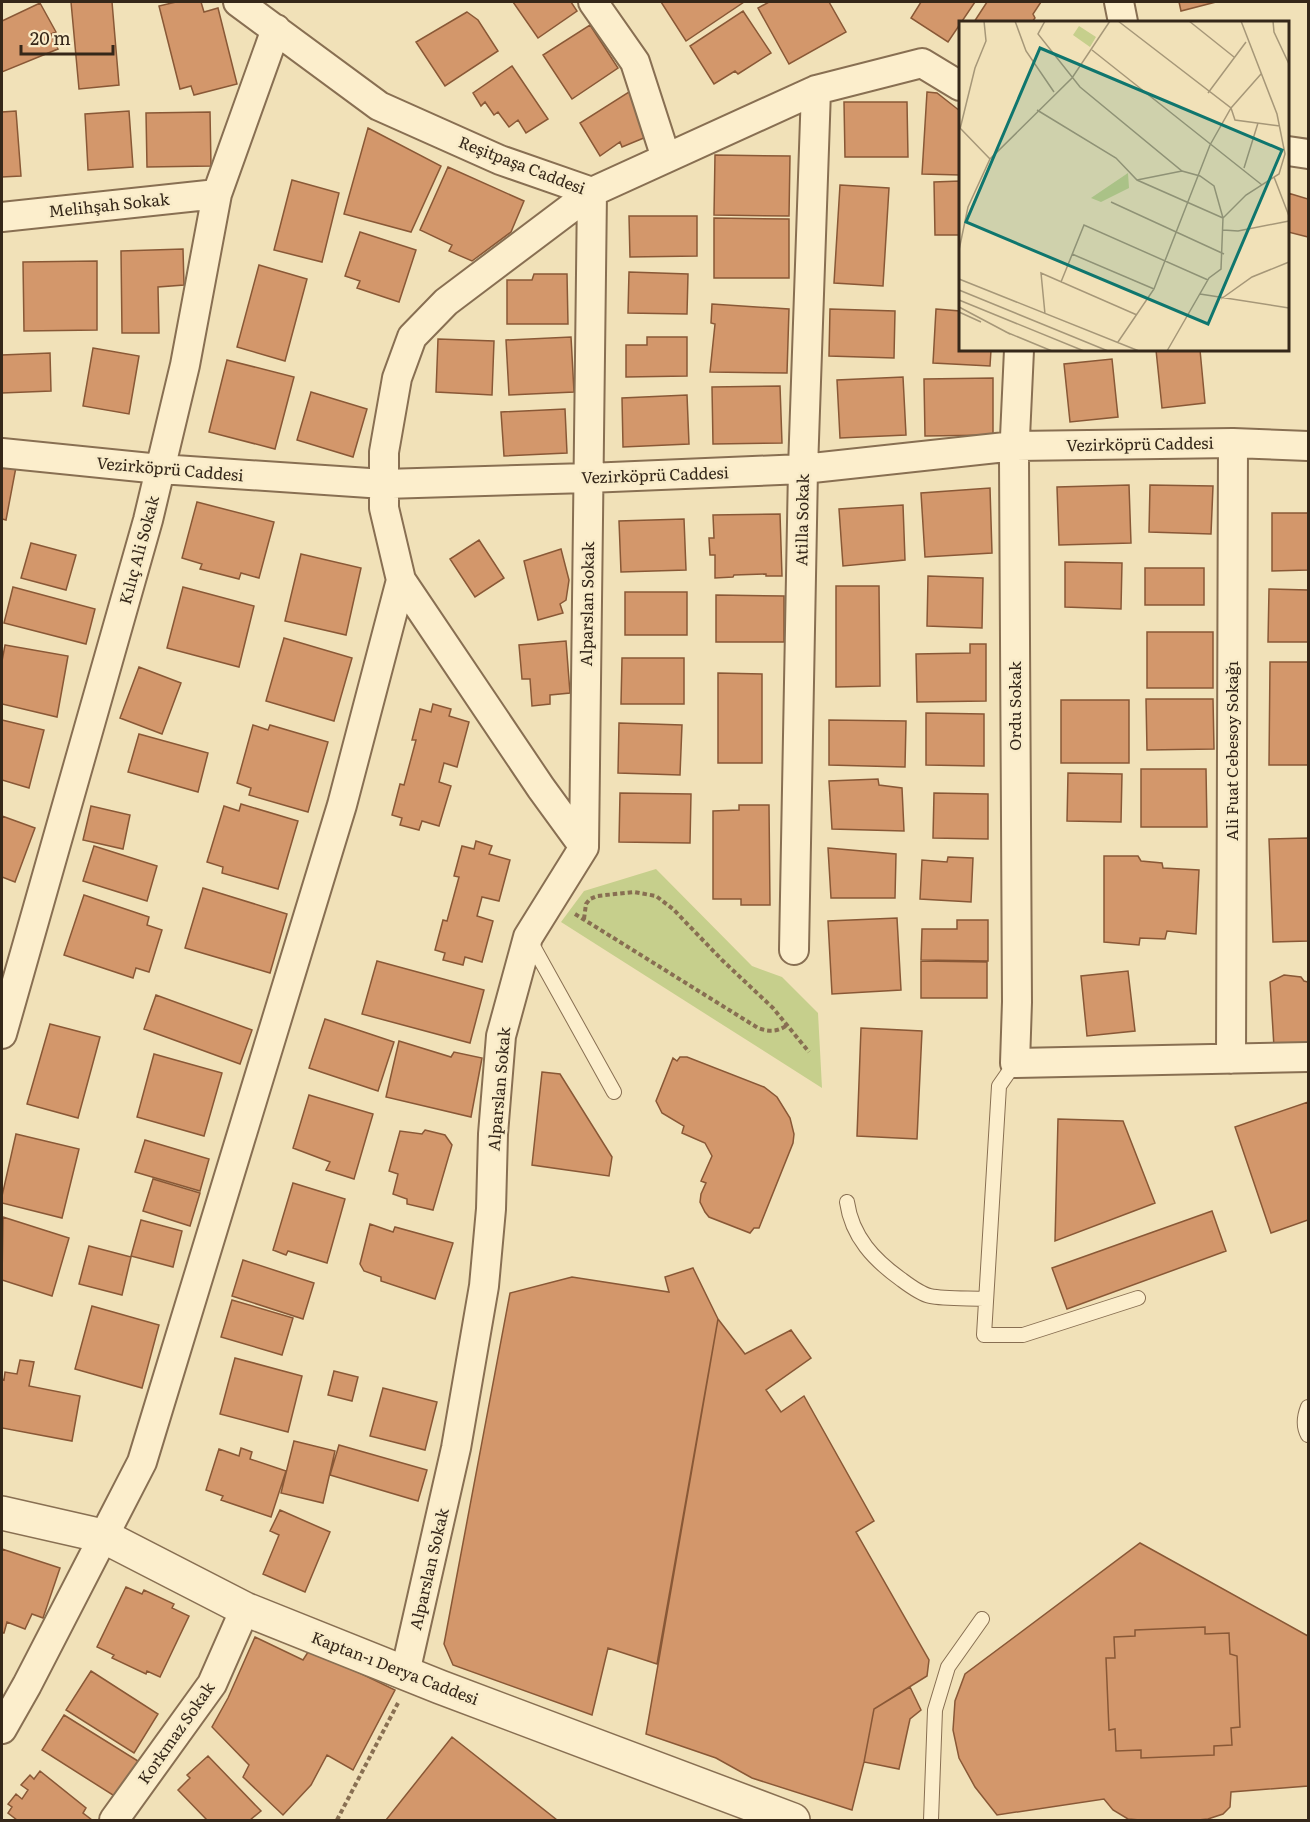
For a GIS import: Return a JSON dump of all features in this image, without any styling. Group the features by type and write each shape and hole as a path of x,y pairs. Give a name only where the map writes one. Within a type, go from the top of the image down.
{"street":[{"name":"Reşitpaşa Caddesi","path":"238,2 379,106 500,160 592,192 816,90 922,63 959,85"},
{"path":"593,2 635,62 666,158"},
{"path":"1119,2 1123,21"},
{"name":"Kılıç Ali Sokak","path":"2,1034 148,520 184,365 217,194 276,29"},
{"name":"Atilla Sokak","path":"794,950 803,469 816,90"},
{"path":"1289,151 1308,154"},
{"path":"584,847 541,788 401,580 384,508 384,452 397,378 412,337 446,302 592,192"},
{"name":"Alparslan Sokak","path":"405,1673 456,1448 484,1286 501,1036 528,937 584,847 592,192"},
{"name":"Melihşah Sokak","path":"2,217 217,194"},
{"name":"Ordu Sokak","path":"1015,1063 1017,978 1015,446 1019,351"},
{"name":"Vezirköprü Caddesi","path":"2,453 160,469 384,484 803,469 1015,446 1233,443 1308,446"},
{"name":"Ali Fuat Cebesoy Sokağı","path":"1231,1059 1233,443"},
{"path":"2,1729 142,1462 342,805 401,580"},
{"path":"1015,1063 1308,1058"},
{"name":"Kaptan-ı Derya Caddesi","path":"2,1512 103,1536 245,1609 405,1673 793,1821"},
{"name":"Korkmaz Sokak","path":"114,1821 212,1684 245,1609"}],"lane":[{"path":"528,937 614,1092"},
{"path":"1015,1063 999,1086 984,1335 1023,1335 1138,1298"},
{"path":"847,1203 852,1225 863,1244 875,1258 909,1285 930,1296 986,1299"},
{"path":"1308,1407 1304,1424 1308,1435"},
{"path":"931,1821 935,1710 948,1667 982,1618"}],"path":[{"path":"584,919 586,904 597,896 634,892 656,896 674,909 722,960 773,1008 809,1052"},
{"path":"551,899 758,1029 775,1031 787,1025"},
{"path":"337,1821 399,1700 405,1673"}],"green space":[{"path":"656,869 752,966 782,977 818,1013 822,1088 561,922 584,891"}],"building":[{"path":"71,2 112,2 119,85 79,89"},
{"path":"176,2 201,2 204,12 218,8 237,84 194,95 191,86 180,89 159,6"},
{"path":"513,2 571,2 577,11 538,38"},
{"path":"661,2 744,2 686,41"},
{"path":"769,2 829,2 846,32 789,64 758,8"},
{"path":"921,2 975,2 962,21 959,21 959,26 948,42 911,18"},
{"path":"987,2 1041,2 1033,14 1035,18 1033,21 975,21"},
{"path":"1179,2 1216,2 1181,11"},
{"path":"40,3 56,32 51,34 58,49 2,72 2,21"},
{"path":"743,11 771,53 738,74 735,71 714,84 690,46"},
{"path":"467,12 478,20 498,51 445,86 416,42"},
{"path":"590,25 618,68 572,99 543,55"},
{"path":"512,66 548,119 526,133 518,120 509,127 498,112 494,115 485,102 481,106 473,93"},
{"path":"632,90 651,135 622,147 620,142 600,156 580,123"},
{"path":"927,92 937,93 959,110 959,175 922,174"},
{"path":"844,102 907,102 908,157 845,157"},
{"path":"16,111 21,176 2,177 2,112"},
{"path":"129,111 133,167 88,170 85,114"},
{"path":"210,112 211,166 147,167 146,113"},
{"path":"368,128 441,166 411,232 344,214"},
{"path":"715,155 790,156 789,216 714,215"},
{"path":"448,167 524,201 511,232 472,261 449,251 452,245 420,230"},
{"path":"292,180 339,193 322,262 274,250"},
{"path":"959,181 959,235 935,235 934,182"},
{"path":"840,185 889,188 883,286 834,283"},
{"path":"1289,193 1308,199 1308,237 1289,232"},
{"path":"629,216 697,216 697,256 630,257"},
{"path":"714,218 789,219 789,278 714,278"},
{"path":"360,232 416,250 399,302 357,288 360,281 345,276"},
{"path":"183,249 184,285 158,287 159,333 122,333 121,251"},
{"path":"97,261 97,330 24,331 23,262"},
{"path":"259,265 307,279 285,361 237,347"},
{"path":"629,272 688,274 687,314 628,313"},
{"path":"534,274 567,274 568,324 507,324 507,280 532,280"},
{"path":"712,304 789,309 787,373 710,372 715,324 711,323"},
{"path":"830,309 895,311 894,358 829,356"},
{"path":"936,309 959,311 959,351 991,351 990,366 933,363"},
{"path":"571,337 574,392 509,395 506,340"},
{"path":"647,337 687,337 687,376 626,377 626,345 647,345"},
{"path":"438,339 494,341 492,395 436,392"},
{"path":"93,348 139,356 129,414 83,406"},
{"path":"1156,351 1200,351 1205,403 1162,408"},
{"path":"50,353 51,391 2,393 2,355"},
{"path":"1112,359 1118,417 1070,422 1064,364"},
{"path":"227,360 294,377 275,449 209,432"},
{"path":"903,377 906,435 840,438 837,380"},
{"path":"993,378 993,435 925,436 924,379"},
{"path":"780,386 782,443 713,444 712,387"},
{"path":"311,392 367,409 353,457 297,440"},
{"path":"687,395 689,444 623,447 622,398"},
{"path":"565,409 567,453 504,456 501,412"},
{"path":"2,464 16,467 6,520 2,519"},
{"path":"1129,485 1131,543 1059,545 1057,487"},
{"path":"1150,485 1213,486 1211,534 1149,532"},
{"path":"990,488 992,553 925,557 921,493"},
{"path":"197,502 274,522 259,578 241,573 239,579 200,569 202,564 182,558"},
{"path":"903,505 905,560 843,566 839,509"},
{"path":"1272,513 1308,513 1308,570 1272,571"},
{"path":"780,514 782,576 766,576 766,574 715,578 715,555 710,555 709,538 714,538 713,515"},
{"path":"684,519 686,570 621,572 619,521"},
{"path":"479,540 504,578 475,597 450,559"},
{"path":"31,543 76,555 66,590 21,578"},
{"path":"561,549 569,580 566,600 560,604 563,613 538,620 524,561"},
{"path":"301,554 361,568 346,635 285,621"},
{"path":"1065,562 1122,563 1121,609 1065,607"},
{"path":"1145,568 1204,568 1204,605 1145,605"},
{"path":"928,576 983,578 982,628 927,626"},
{"path":"836,586 879,586 880,686 836,687"},
{"path":"13,587 95,609 86,644 4,623"},
{"path":"183,587 254,606 239,667 167,648"},
{"path":"1269,589 1308,590 1308,642 1268,642"},
{"path":"625,592 687,592 687,635 625,635"},
{"path":"716,595 784,596 784,642 716,642"},
{"path":"1147,632 1213,632 1213,688 1147,688"},
{"path":"284,638 352,658 334,721 266,701"},
{"path":"566,641 570,693 550,695 550,704 532,706 530,679 522,679 519,645"},
{"path":"970,644 986,644 986,701 917,702 916,654 970,653"},
{"path":"5,645 68,656 57,717 2,704 2,661"},
{"path":"622,658 684,658 684,704 621,704"},
{"path":"1270,662 1308,662 1308,765 1269,765"},
{"path":"139,667 181,683 162,734 120,718"},
{"path":"718,673 762,674 762,763 718,763"},
{"path":"1146,699 1213,699 1214,749 1147,750"},
{"path":"1061,700 1129,700 1129,763 1061,763"},
{"path":"433,704 451,709 449,716 469,722 457,767 444,763 439,782 451,786 439,826 422,821 419,830 400,825 402,818 392,815 400,784 404,785 416,740 412,740 420,709 431,712"},
{"path":"926,713 984,714 984,766 926,765"},
{"path":"2,720 44,730 29,788 2,780"},
{"path":"829,720 906,721 905,767 829,765"},
{"path":"619,723 682,725 680,775 618,773"},
{"path":"253,725 268,730 270,725 328,742 308,812 249,795 251,788 237,783"},
{"path":"139,734 208,753 198,792 128,772"},
{"path":"1141,769 1206,769 1207,827 1141,827"},
{"path":"1068,773 1122,774 1121,822 1067,821"},
{"path":"878,779 879,785 902,788 904,831 832,829 829,781"},
{"path":"620,793 691,794 690,843 619,842"},
{"path":"934,793 988,794 988,839 933,838"},
{"path":"241,804 298,821 278,889 222,873 223,867 207,862 224,806 239,811"},
{"path":"739,805 769,805 770,905 741,905 741,899 713,899 713,811 739,810"},
{"path":"91,806 130,815 123,849 83,840"},
{"path":"2,816 35,828 15,882 2,877"},
{"path":"1308,838 1308,941 1273,942 1269,839"},
{"path":"476,841 492,846 489,854 510,860 499,901 482,897 477,916 493,921 482,962 465,957 463,965 443,960 445,953 435,950 443,920 447,921 459,877 454,876 462,846 474,849"},
{"path":"94,846 157,866 147,901 83,881"},
{"path":"828,848 896,854 895,898 831,898"},
{"path":"1104,856 1138,856 1141,861 1162,863 1163,868 1199,870 1196,934 1167,931 1165,939 1140,938 1139,945 1104,942"},
{"path":"948,857 973,858 971,902 920,899 922,860 947,862"},
{"path":"203,888 287,914 270,973 185,948"},
{"path":"84,895 149,917 147,925 162,930 149,972 136,968 133,978 64,955"},
{"path":"897,918 901,990 832,994 828,921"},
{"path":"957,920 988,920 988,961 921,960 922,929 957,929"},
{"path":"377,961 484,990 470,1043 362,1014"},
{"path":"921,961 987,962 987,998 921,998"},
{"path":"1128,971 1135,1031 1087,1036 1081,976"},
{"path":"1284,975 1301,977 1308,982 1308,1047 1274,1047 1270,982"},
{"path":"156,995 252,1030 240,1064 144,1029"},
{"path":"325,1019 394,1042 378,1091 309,1068"},
{"path":"50,1024 100,1037 78,1118 27,1104"},
{"path":"861,1028 922,1031 917,1139 857,1136"},
{"path":"399,1041 451,1057 454,1052 482,1058 471,1117 386,1097"},
{"path":"154,1054 222,1073 204,1136 137,1117"},
{"path":"680,1057 687,1057 764,1087 777,1097 790,1118 794,1134 793,1143 759,1228 754,1228 750,1233 709,1217 705,1212 700,1202 706,1183 701,1181 712,1156 705,1143 682,1133 684,1126 662,1113 656,1101 673,1058 677,1061"},
{"path":"542,1072 560,1074 612,1157 609,1176 532,1165"},
{"path":"309,1095 373,1114 354,1179 326,1170 330,1162 293,1148"},
{"path":"1308,1102 1308,1220 1271,1233 1235,1127"},
{"path":"1058,1119 1123,1121 1155,1203 1055,1241"},
{"path":"425,1130 445,1135 452,1145 433,1210 407,1204 407,1199 393,1194 398,1174 389,1171 400,1131 422,1134"},
{"path":"16,1134 79,1149 62,1218 2,1203"},
{"path":"145,1140 209,1159 200,1191 135,1172"},
{"path":"153,1179 200,1193 190,1226 143,1211"},
{"path":"293,1183 345,1199 327,1263 288,1251 286,1255 273,1250"},
{"path":"1212,1211 1226,1251 1067,1309 1052,1268"},
{"path":"3,1217 69,1238 52,1296 2,1280"},
{"path":"141,1220 182,1231 173,1267 131,1256"},
{"path":"370,1224 393,1232 395,1227 453,1243 435,1299 381,1281 381,1277 364,1271 360,1264"},
{"path":"89,1246 131,1257 122,1295 79,1284"},
{"path":"243,1260 314,1283 303,1319 232,1296"},
{"path":"693,1268 718,1319 657,1664 608,1648 592,1715 453,1665 444,1644 510,1293 572,1277 669,1292 665,1277"},
{"path":"232,1300 293,1318 282,1355 221,1337"},
{"path":"92,1306 159,1325 142,1388 75,1369"},
{"path":"718,1319 745,1354 791,1330 811,1358 766,1390 781,1412 804,1396 874,1521 856,1532 929,1660 927,1676 874,1709 852,1810 752,1778 716,1758 646,1734"},
{"path":"235,1358 302,1376 288,1432 220,1414"},
{"path":"20,1360 34,1362 29,1386 80,1396 72,1441 2,1428 2,1379 4,1380 5,1372 17,1374"},
{"path":"334,1371 358,1377 352,1401 328,1395"},
{"path":"383,1388 437,1402 425,1450 370,1436"},
{"path":"294,1441 335,1451 323,1503 281,1493"},
{"path":"339,1445 427,1470 418,1501 330,1475"},
{"path":"241,1448 252,1452 250,1459 286,1471 271,1517 221,1500 223,1496 206,1490 219,1449 239,1456"},
{"path":"280,1510 330,1532 305,1592 263,1574 279,1535 270,1531"},
{"path":"1140,1543 1308,1636 1308,1786 1231,1792 1230,1807 1223,1814 1198,1820 1128,1819 1113,1810 1104,1799 997,1815 975,1787 959,1758 953,1730 955,1701 965,1674"},
{"path":"2,1549 60,1568 43,1618 32,1614 25,1629 7,1622 4,1633 2,1633"},
{"path":"126,1587 142,1594 144,1590 174,1604 172,1608 189,1616 160,1677 147,1671 146,1674 112,1658 114,1655 97,1647"},
{"path":"1205,1627 1205,1634 1229,1633 1230,1654 1237,1656 1240,1727 1231,1728 1232,1745 1214,1746 1214,1755 1141,1758 1141,1750 1116,1751 1115,1729 1109,1730 1106,1658 1115,1658 1114,1637 1135,1636 1135,1630"},
{"path":"255,1637 303,1660 310,1649 395,1690 353,1770 327,1755 311,1785 283,1815 243,1777 249,1765 212,1727 228,1698"},
{"path":"91,1671 158,1714 134,1753 66,1710"},
{"path":"910,1687 921,1710 910,1719 899,1769 864,1762 874,1709"},
{"path":"64,1715 138,1761 116,1797 42,1750"},
{"path":"452,1737 557,1820 386,1820"},
{"path":"208,1756 261,1811 250,1820 207,1820 178,1790 190,1778 187,1775"},
{"path":"40,1771 86,1808 83,1813 92,1820 17,1820 8,1813 12,1807 8,1804 16,1794 22,1799 28,1790 21,1785 30,1775 34,1779"}]}
